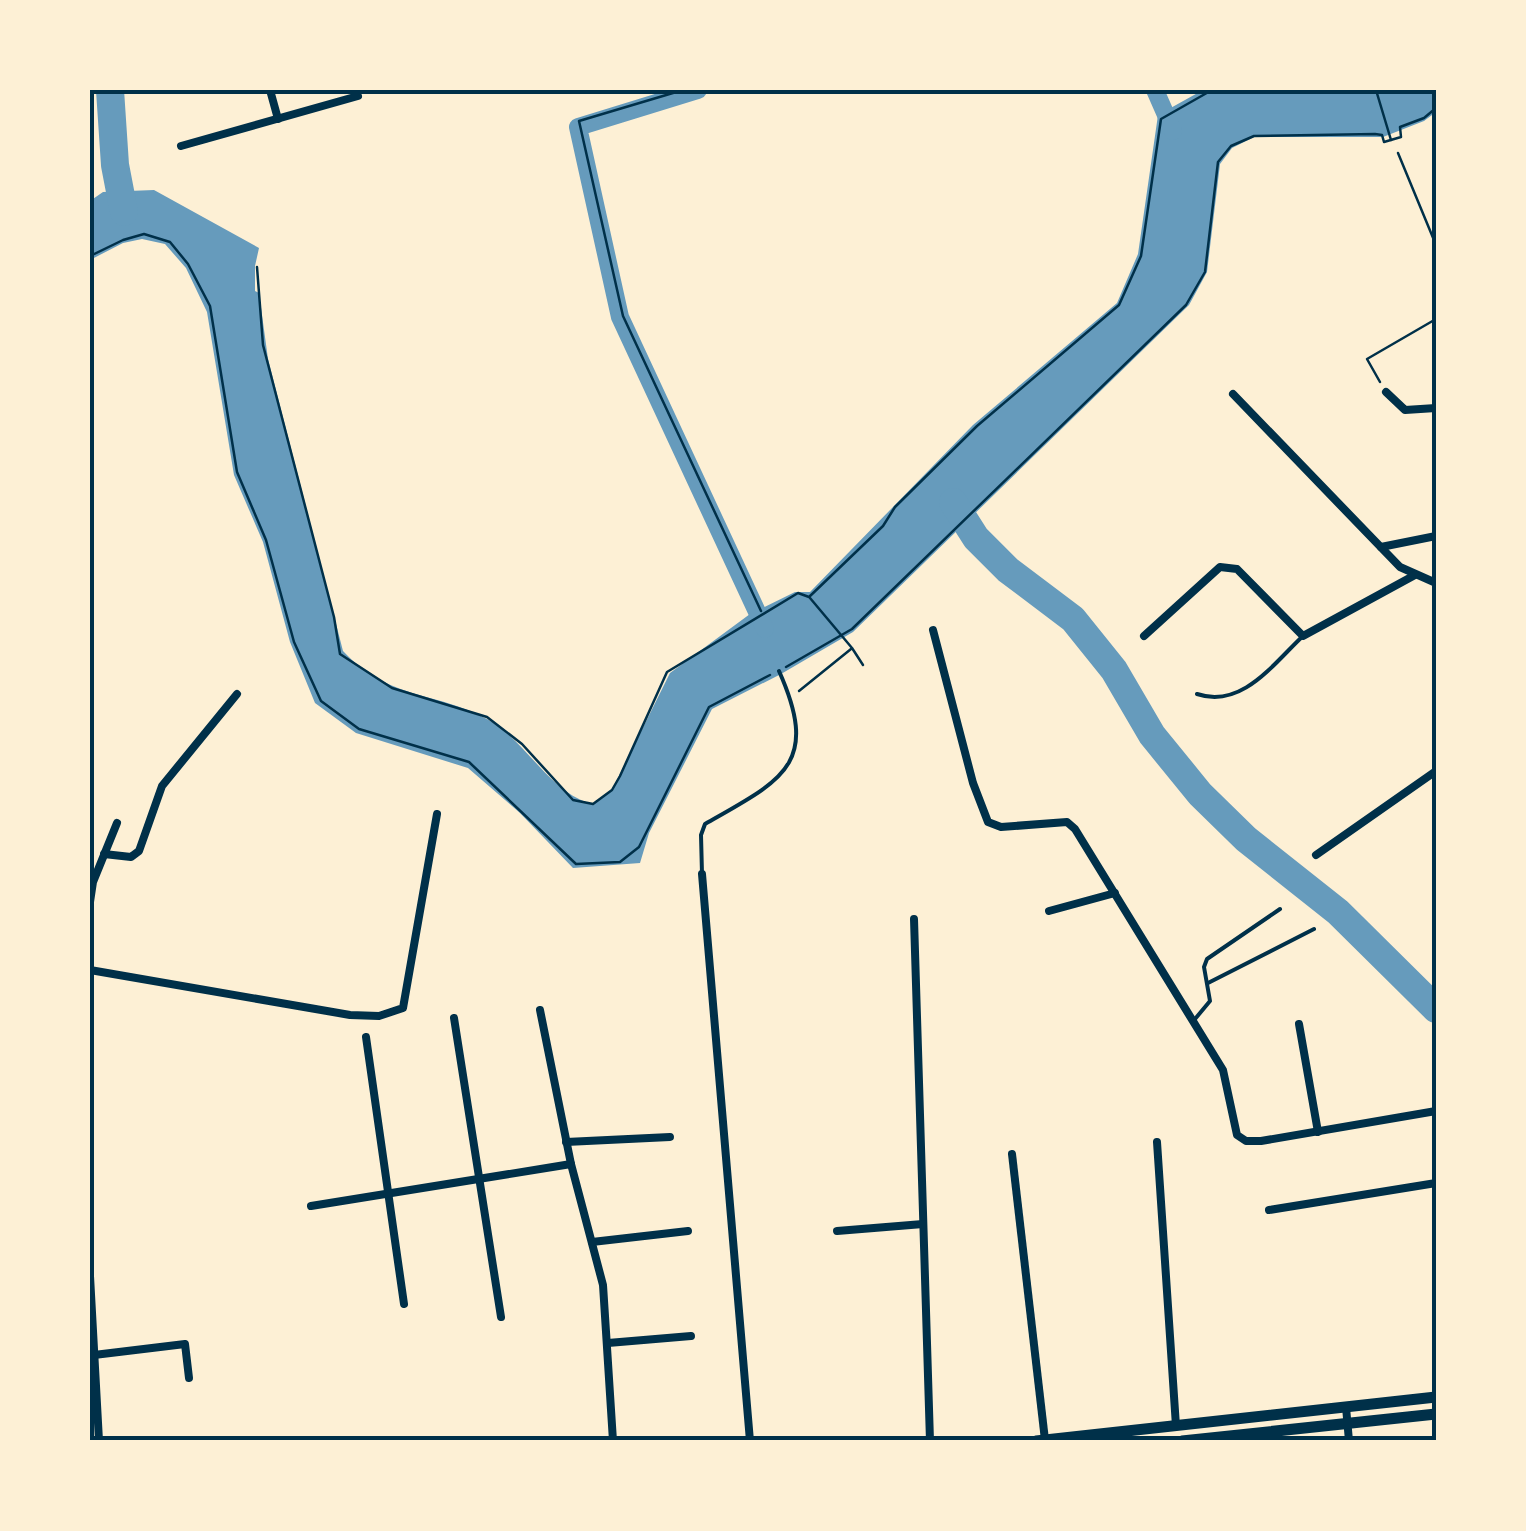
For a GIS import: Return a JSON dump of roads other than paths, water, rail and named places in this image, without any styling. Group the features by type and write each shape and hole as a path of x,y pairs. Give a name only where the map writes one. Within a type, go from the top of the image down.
{"main road":[{"path":"1036,1441 1436,1397"},
{"path":"1182,1441 1436,1414"}],"street":[{"path":"270,90 278,118"},
{"path":"181,146 358,96"},
{"path":"1386,392 1405,410 1436,408"},
{"path":"1233,394 1400,568 1436,583"},
{"path":"1381,547 1436,536"},
{"path":"1144,636 1220,566 1236,569 1303,636 1415,575"},
{"path":"933,630 973,783 988,822 1001,826 1067,822 1076,829 1226,1078 1236,1135 1246,1141 1261,1141 1436,1112"},
{"path":"104,854 131,857 138,851 162,786 237,694"},
{"path":"1316,855 1436,772"},
{"path":"90,970 350,1015 395,1014 403,1008 437,814"},
{"path":"90,902 117,823"},
{"path":"702,874 750,1441"},
{"path":"1049,912 1114,893"},
{"path":"914,919 930,1441"},
{"path":"540,1010 571,1164 603,1285 613,1441"},
{"path":"454,1018 501,1317"},
{"path":"1299,1024 1318,1132"},
{"path":"366,1037 404,1304"},
{"path":"566,1142 670,1137"},
{"path":"1157,1142 1176,1426"},
{"path":"1012,1154 1045,1440"},
{"path":"311,1206 571,1164"},
{"path":"1268,1210 1436,1183"},
{"path":"837,1230 923,1224"},
{"path":"592,1242 688,1230"},
{"path":"90,1276 99,1441"},
{"path":"608,1343 690,1336"},
{"path":"94,1355 185,1344 189,1378"},
{"path":"1346,1407 1349,1441"}],"lane":[{"path":"1197,694 1225,698 1240,694 1303,636"},
{"path":"702,874 701,836 705,824 749,798 792,763 798,743 795,709 780,673"},
{"path":"1193,1021 1210,1001 1204,967 1207,960 1280,910"},
{"path":"1208,983 1314,928"}],"water":[{"path":"1203,90 1436,90 1436,112 1424,121 1383,137 1254,137 1232,148 1220,164 1207,272 1189,305 853,632 712,709 649,833 640,863 573,868 520,813 468,768 356,733 315,703 290,642 263,542 234,475 207,312 186,268 165,244 142,239 123,243 90,260 90,201 103,192 154,190 259,248 255,291 259,293 268,359 343,651 378,679 487,719 564,790 593,804 612,790 670,673 750,614 795,592 810,592 973,425 1117,303 1138,254 1158,115"}],"waterway":[{"path":"110,90 115,165 124,212"},
{"path":"698,90 578,127 620,317 765,629"},
{"path":"1155,90 1173,131"},
{"path":"953,502 976,538 1008,570 1073,619 1114,670 1152,735 1200,794 1246,839 1338,912 1436,1009"}]}
